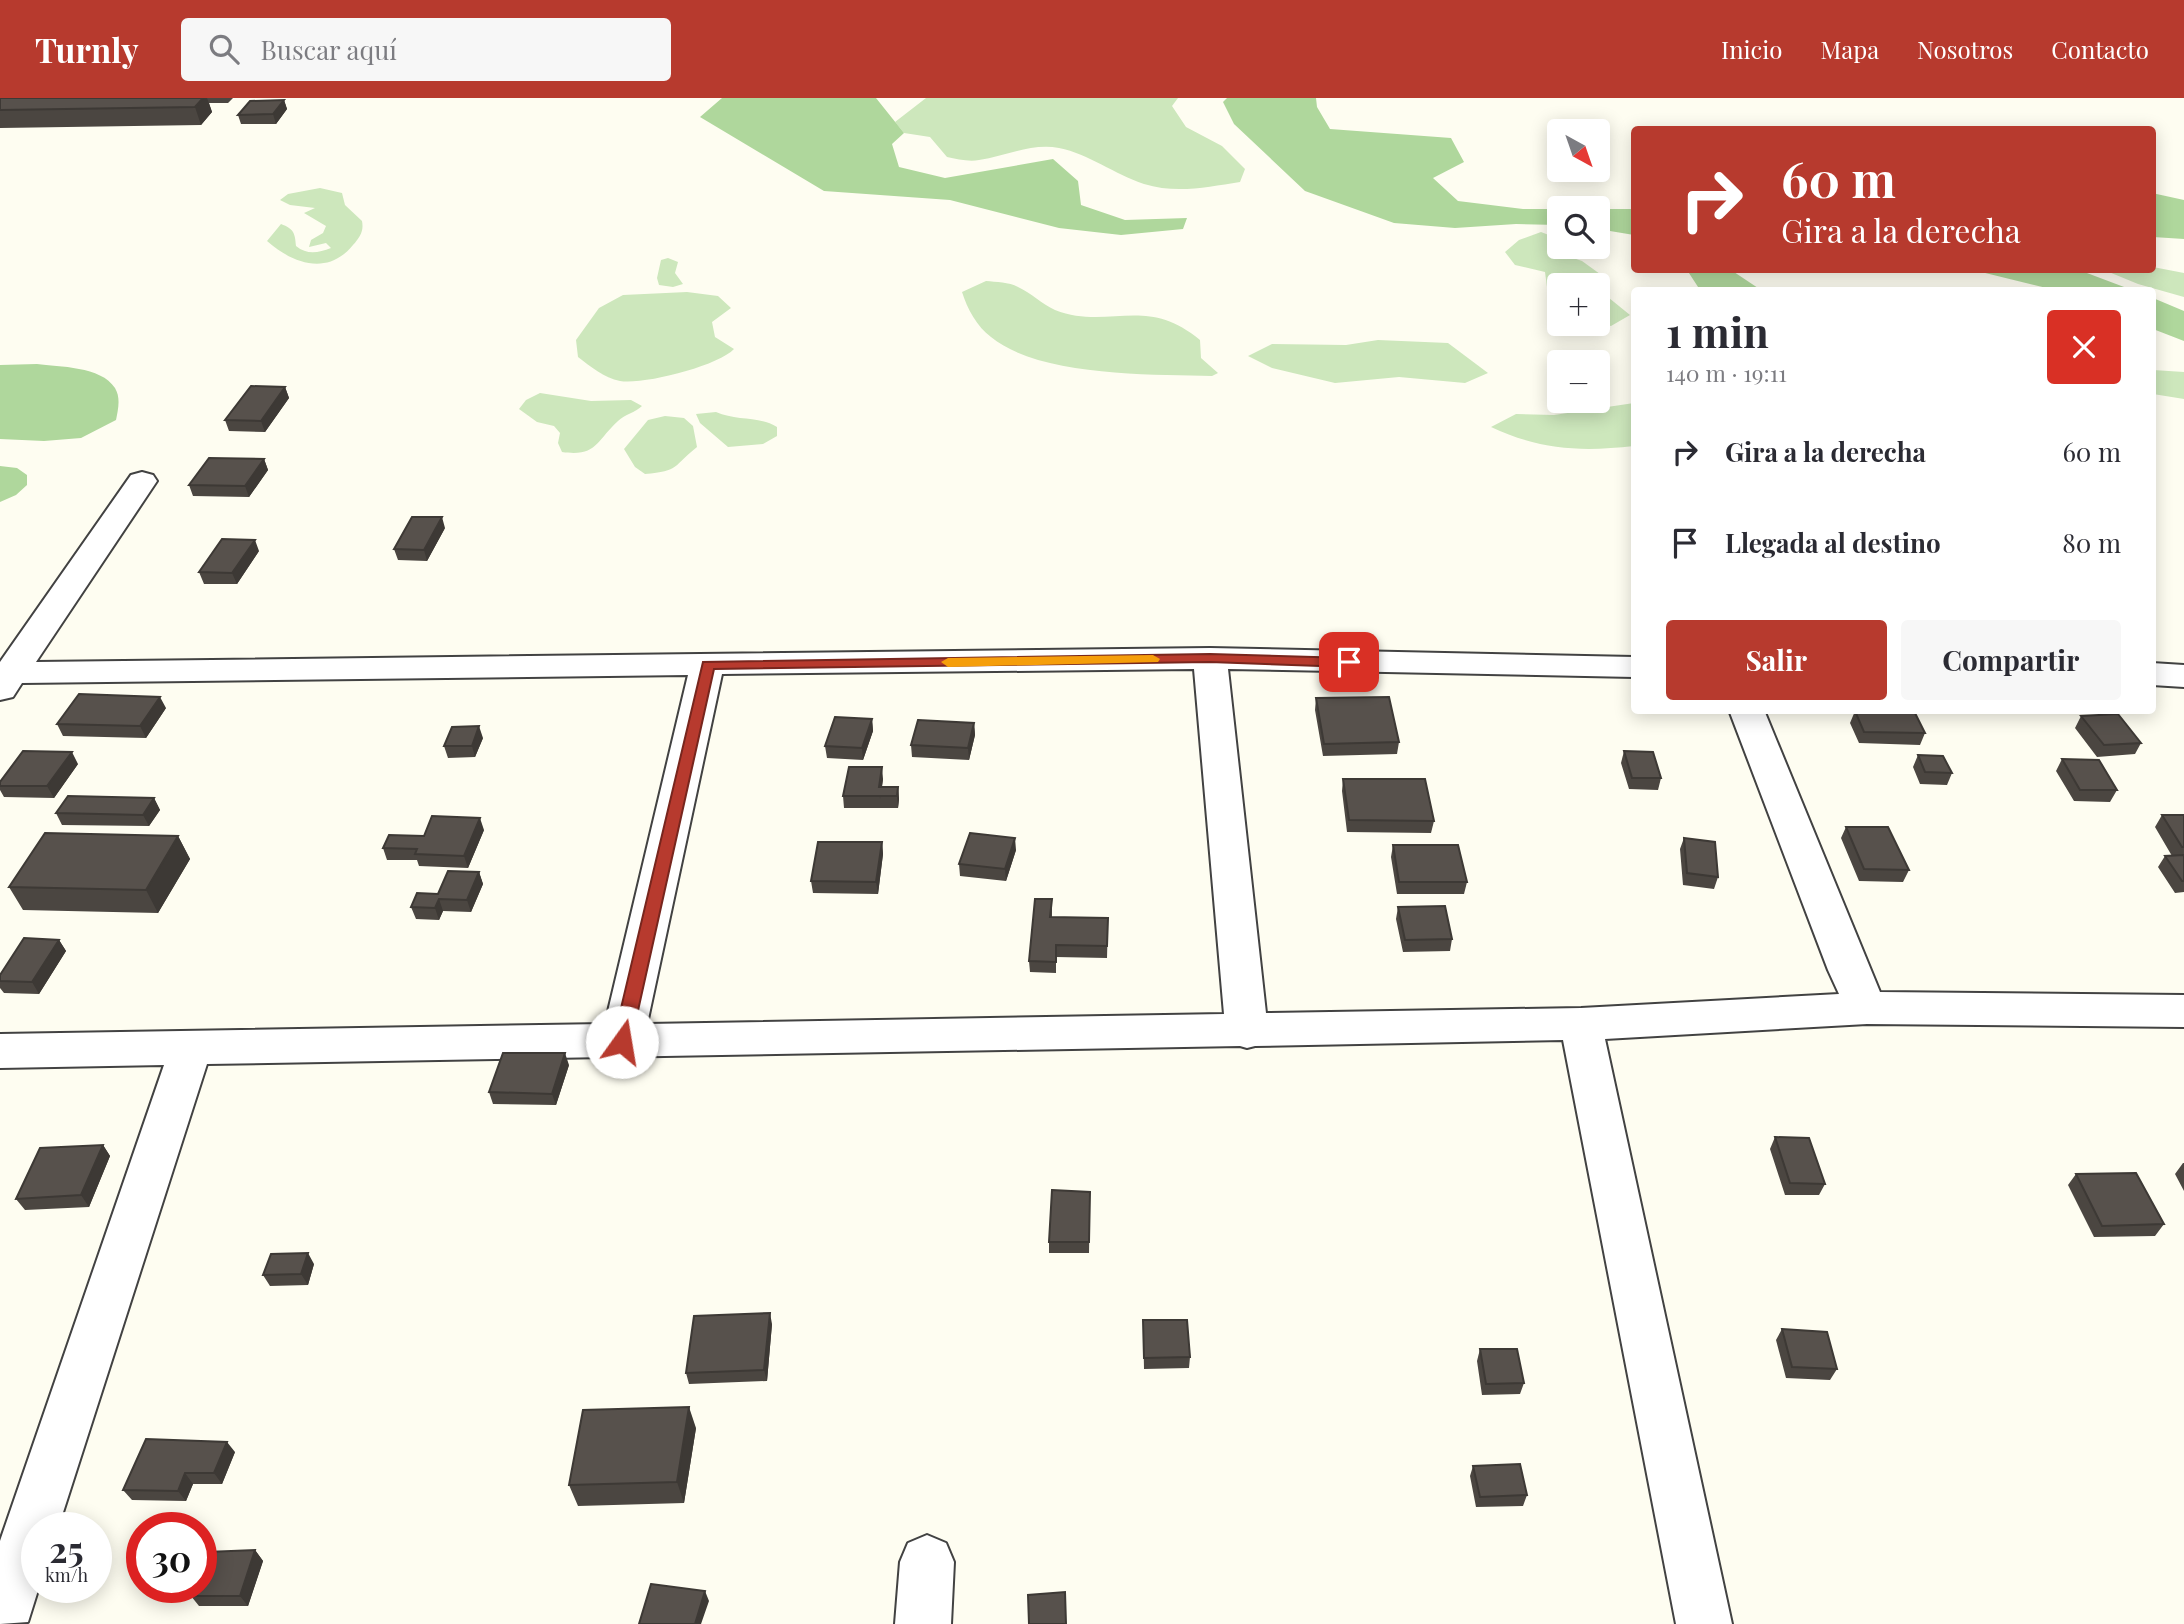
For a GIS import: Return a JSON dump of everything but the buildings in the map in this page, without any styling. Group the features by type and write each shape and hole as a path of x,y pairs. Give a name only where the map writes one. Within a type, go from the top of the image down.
{"street":[{"path":"4,679 142,481"},
{"path":"4,679 1210,658 1631,667"},
{"path":"1210,658 1247,1032"},
{"path":"622,1042 708,665"},
{"path":"2156,674 2184,676"},
{"path":"1748,714 1848,970 1867,1008"},
{"path":"0,1051 1247,1032 1581,1024 1867,1008 2184,1011"},
{"path":"1581,1024 1704,1624"},
{"path":"0,1622 190,1050"},
{"path":"923,1624 927,1562"}],"green space":[{"path":"722,98 876,98 904,133 892,144 899,167 945,178 1053,159 1078,181 1081,205 1125,220 1187,218 1183,229 1121,235 1059,228 950,200 824,191 700,117"},
{"path":"926,98 1178,98 1172,106 1186,127 1222,146 1245,169 1240,182 1192,189 1168,189 1144,184 1081,155 1059,148 1038,147 975,161 947,157 930,137 904,133 895,122"},
{"path":"1227,98 1316,98 1317,107 1330,129 1451,138 1464,162 1433,178 1458,201 1523,209 1547,209 1547,225 1455,228 1394,223 1305,191 1234,124 1223,102"},
{"path":"320,188 342,193 345,205 362,221 361,234 343,255 333,261 299,261 267,241 281,224 293,232 296,246 304,251 331,248 326,243 309,247 311,240 323,233 326,226 304,213 315,208 290,205 280,200 288,194"},
{"path":"2156,194 2184,200 2184,239 2156,237"},
{"path":"1610,209 1631,209 1631,234 1610,231"},
{"path":"1541,232 1547,234 1547,259 1576,259 1599,273 1547,273 1547,287 1545,272 1515,265 1505,252 1519,240"},
{"path":"668,258 678,262 675,273 683,284 673,287 659,285 657,278 661,260"},
{"path":"2156,268 2184,273 2184,297 2156,287 2138,284 2111,273 2156,273"},
{"path":"1689,273 1736,273 1756,287 1698,287"},
{"path":"1985,273 2087,273 2124,287 2043,287"},
{"path":"986,281 1014,285 1055,310 1074,315 1144,316 1180,326 1200,340 1201,358 1218,373 1212,376 1097,371 1037,360 1012,350 991,337 973,317 962,292"},
{"path":"687,292 718,296 731,308 712,322 715,337 734,349 697,368 631,381 608,377 578,357 576,340 599,308 623,295"},
{"path":"1610,299 1630,315 1610,326"},
{"path":"2156,299 2184,311 2184,341 2156,330"},
{"path":"1378,340 1448,343 1488,373 1465,383 1399,377 1335,383 1272,368 1248,356 1272,344 1346,345"},
{"path":"37,364 79,369 100,375 109,381 118,396 116,420 81,438 44,441 0,439 0,365"},
{"path":"2156,370 2184,372 2184,399 2156,394"},
{"path":"540,393 591,401 631,400 642,406 621,419 589,450 562,452 558,443 560,433 554,426 537,422 519,409 526,400"},
{"path":"1631,403 1631,446 1578,449 1544,445 1491,427 1516,414 1610,413 1610,407"},
{"path":"716,412 770,424 777,427 777,436 763,444 728,447 700,423 696,414"},
{"path":"665,416 684,418 693,426 697,447 671,469 645,474 635,467 624,449 648,420"},
{"path":"0,466 17,468 27,475 27,485 16,495 0,502"}],"slow traffic":[{"path":"948,662 1153,659"}],"route":[{"path":"622,1042 708,665 1210,658 1349,662"}]}
